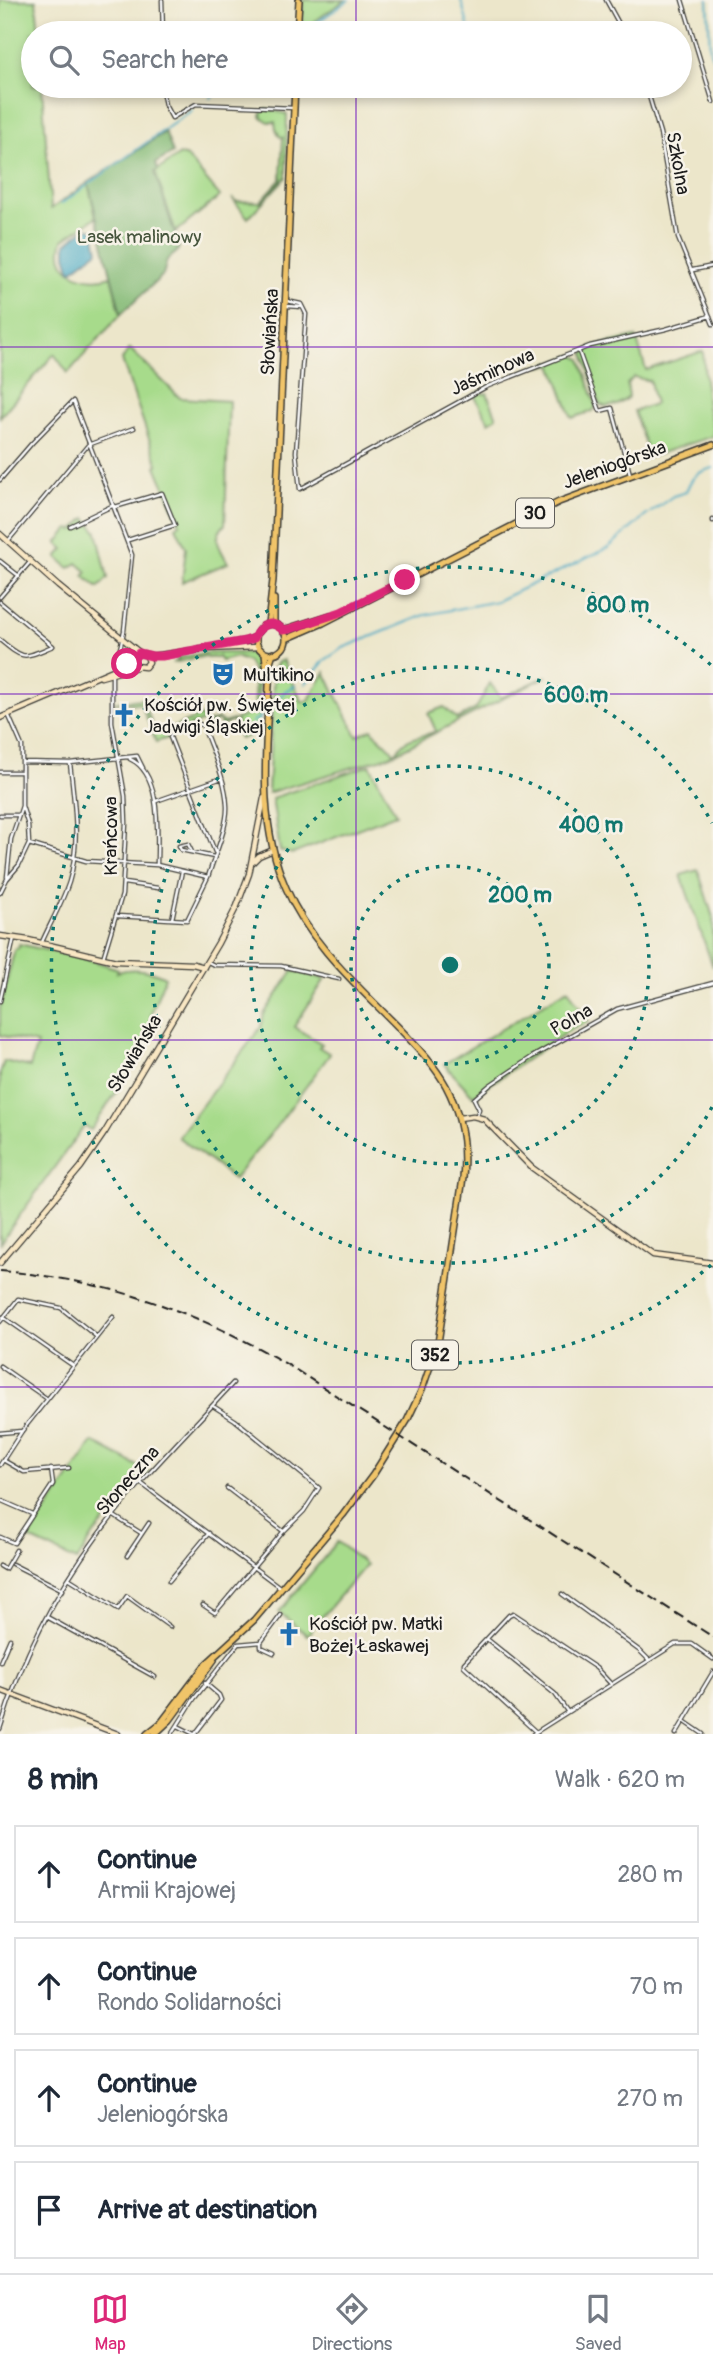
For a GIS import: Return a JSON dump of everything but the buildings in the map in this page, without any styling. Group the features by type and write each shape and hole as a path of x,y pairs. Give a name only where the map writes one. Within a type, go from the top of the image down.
{"main road":[{"path":"298,21 299,0"},
{"name":"Słowiańska","path":"271,624 294,98"},
{"name":"Jeleniogórska","path":"286,639 559,502 713,445"},
{"name":"Jeleniogórska","path":"283,630 341,612"},
{"path":"273,653 265,653 258,647 256,637 261,627 271,624 283,630 286,639"},
{"name":"30","path":"273,653 282,648 286,639"},
{"name":"352","path":"265,653 268,710"},
{"name":"352","path":"148,1734 165,1719 222,1649 254,1620 358,1496 407,1421 435,1355 463,1178 462,1131 449,1092 435,1069 314,937 291,900 275,860 264,796 270,662 273,653"},
{"name":"352","path":"155,1734 170,1720 196,1678"}],"street":[{"path":"162,0 163,21"},
{"path":"606,0 618,21"},
{"path":"682,0 688,21"},
{"path":"692,33 713,102"},
{"path":"163,98 172,118 196,104 294,108"},
{"name":"Szkolna","path":"650,98 657,117 678,238 713,324"},
{"path":"693,270 713,266"},
{"name":"Jaśminowa","path":"286,304 304,309 296,453 300,489 470,394 590,346 710,316"},
{"path":"579,352 600,411 612,408 630,474"},
{"path":"0,480 73,401 88,445 128,540 133,562 117,662"},
{"path":"8,541 88,445 134,428"},
{"path":"70,526 114,506 162,493 175,525 128,540"},
{"path":"0,534 140,653 162,656 256,637"},
{"path":"0,561 19,576"},
{"path":"0,640 18,655 24,656 53,646 0,599 31,561"},
{"path":"126,643 136,667"},
{"path":"204,649 258,647"},
{"path":"0,718 111,672 140,653"},
{"path":"147,655 149,662"},
{"path":"111,672 143,668 162,656"},
{"name":"Krańcowa","path":"103,958 117,916 125,864 126,809 111,718 111,672"},
{"path":"7,877 19,865 29,844 22,806 22,746 9,714"},
{"path":"117,916 189,919 208,877 227,810 222,778 202,725 172,733 170,737 215,852"},
{"path":"22,762 70,763 137,756 156,802 157,865"},
{"path":"42,944 68,884 74,858 75,821 70,763"},
{"path":"0,772 22,772"},
{"path":"156,802 222,778"},
{"path":"252,863 264,796"},
{"path":"0,893 7,877 10,839 22,806"},
{"path":"0,815 26,819"},
{"path":"29,844 74,858 157,865 208,877"},
{"name":"Słowiańska","path":"1,1262 81,1167 105,1132 237,906 252,863 273,850"},
{"path":"192,852 214,857"},
{"path":"261,855 275,860"},
{"path":"172,919 181,871"},
{"path":"0,875 7,877"},
{"path":"124,883 158,888"},
{"path":"0,936 125,962 281,966 339,979"},
{"path":"0,1001 14,938"},
{"name":"Polna","path":"477,1116 479,1109 474,1099 490,1085 594,1021 634,1003 713,983"},
{"path":"462,1131 464,1123 471,1116"},
{"path":"459,1118 477,1116 487,1121 516,1154 542,1175 657,1256 713,1263"},
{"path":"0,1322 18,1299 61,1308 97,1337"},
{"path":"3,1317 74,1366"},
{"path":"0,1465 22,1431 113,1317"},
{"path":"0,1366 47,1399"},
{"name":"Słoneczna","path":"0,1730 11,1693 27,1655 63,1590 99,1534 233,1383"},
{"path":"203,1605 215,1613 304,1511 318,1488 235,1420 213,1406"},
{"path":"0,1433 22,1431"},
{"path":"3,1460 24,1472 69,1468"},
{"path":"0,1537 14,1543 53,1483 51,1469"},
{"path":"142,1484 281,1588"},
{"path":"227,1488 283,1532"},
{"path":"0,1500 33,1514"},
{"path":"114,1516 142,1534"},
{"path":"127,1556 149,1523"},
{"path":"169,1581 209,1533"},
{"path":"0,1566 5,1569 16,1550"},
{"path":"12,1564 63,1590"},
{"path":"70,1579 118,1609 127,1596 170,1627"},
{"path":"562,1594 649,1660"},
{"path":"611,1684 596,1668 513,1613 463,1664 467,1671 534,1733 675,1644 685,1642 694,1645 713,1659"},
{"path":"274,1653 261,1647 261,1642 281,1615"},
{"path":"47,1618 155,1677"},
{"path":"0,1662 10,1639"},
{"path":"487,1639 555,1694 568,1711"},
{"path":"172,1734 205,1683 238,1644 261,1642"},
{"path":"676,1734 713,1672"},
{"path":"177,1725 195,1734 221,1700 205,1683"},
{"path":"0,1690 118,1734"},
{"path":"684,1721 703,1734"}],"green space":[{"path":"0,0 36,0 38,21 21,21 21,98 43,98 51,209 88,183 96,217 63,240 62,260 74,273 82,277 91,279 111,276 121,314 68,373 54,354 0,417"},
{"path":"303,0 345,0 315,21 302,21"},
{"path":"267,109 287,114 286,177 248,218 232,198 235,201 260,202 281,179 283,137 280,137 275,122 261,117 262,111"},
{"name":"Lasek malinowy","path":"165,132 173,153 156,163 158,170 155,172 179,247 167,260 163,275 121,314 88,183"},
{"path":"180,155 187,157 220,196 176,232 155,172"},
{"path":"636,337 646,370 703,351 707,407 713,436 649,457 634,411 655,404 650,381 634,377 627,384 629,397 617,405 606,407 599,404 584,353 593,346"},
{"path":"130,349 180,398 229,401 225,524 218,535 220,548 228,563 182,582 186,548 176,527 180,524 156,466 158,465 122,360"},
{"path":"573,355 581,359 596,406 593,411 572,418 552,364 539,367"},
{"path":"482,390 483,394 487,393 496,415 496,418 489,422 474,395"},
{"path":"86,518 97,532 108,578 98,588 84,576 87,572 77,563 69,568 57,557 64,549 57,543 69,529 74,530"},
{"path":"204,653 251,653 258,671 259,732 240,739 237,732 244,729 243,726 239,728 236,719 255,712 254,673 248,662 236,657 221,661 218,657 206,656 172,663 178,661 177,658"},
{"path":"283,660 302,702 309,700 325,672 357,736 372,729 394,753 409,740 436,731 428,713 444,707 457,719 476,709 490,683 501,698 547,676 390,756 268,793 274,669 278,662"},
{"path":"142,699 155,731 159,727 162,732 201,716 206,723 218,719 224,723 233,720 236,727 233,721 221,726 219,720 207,725 204,721 170,733 168,738 156,742 141,704 114,702"},
{"path":"370,765 396,814 293,854 280,851 272,798"},
{"path":"698,870 713,918 713,967 681,875"},
{"path":"19,944 94,961 118,969 117,972 142,970 165,977 151,1014 152,1032 155,1034 91,1130 84,1126 0,1243 0,1074 4,1061 30,1067 37,1044 0,1035 0,1008 15,948 18,948"},
{"path":"293,971 325,979 294,1027 322,1044 319,1047 330,1054 234,1179 178,1137 261,1027 264,1014"},
{"path":"568,989 589,1022 573,1028 473,1096 444,1064"},
{"path":"93,1442 149,1472 95,1533 77,1561 28,1538"},
{"path":"337,1542 366,1565 307,1635 279,1612"}],"water":[{"path":"85,228 94,230 98,251 71,271 66,244"}],"waterway":[{"path":"319,21 349,0"},
{"path":"461,0 467,21"},
{"path":"708,0 710,51 713,58"},
{"path":"61,204 192,110"},
{"path":"651,512 673,496 686,492 696,476 713,468"},
{"path":"305,684 325,660 343,648 425,615 497,601 608,548 648,514"},
{"path":"273,706 285,691 295,686"},
{"path":"245,733 257,726 262,713"},
{"path":"252,722 259,718"}],"railway":[{"path":"0,1271 39,1275 116,1291 189,1315 259,1348 713,1637"}],"place":[{"name":"Multikino","path":"223,674"},
{"name":"Kościół pw. Świętej Jadwigi Śląskiej","path":"124,715"},
{"name":"Kościół pw. Matki Bożej Łaskawej","path":"289,1634"}],"route":[{"path":"127,664 139,653 162,656 245,641 256,637 257,631 268,624 274,624 283,630 290,629 341,612 405,580"}]}
